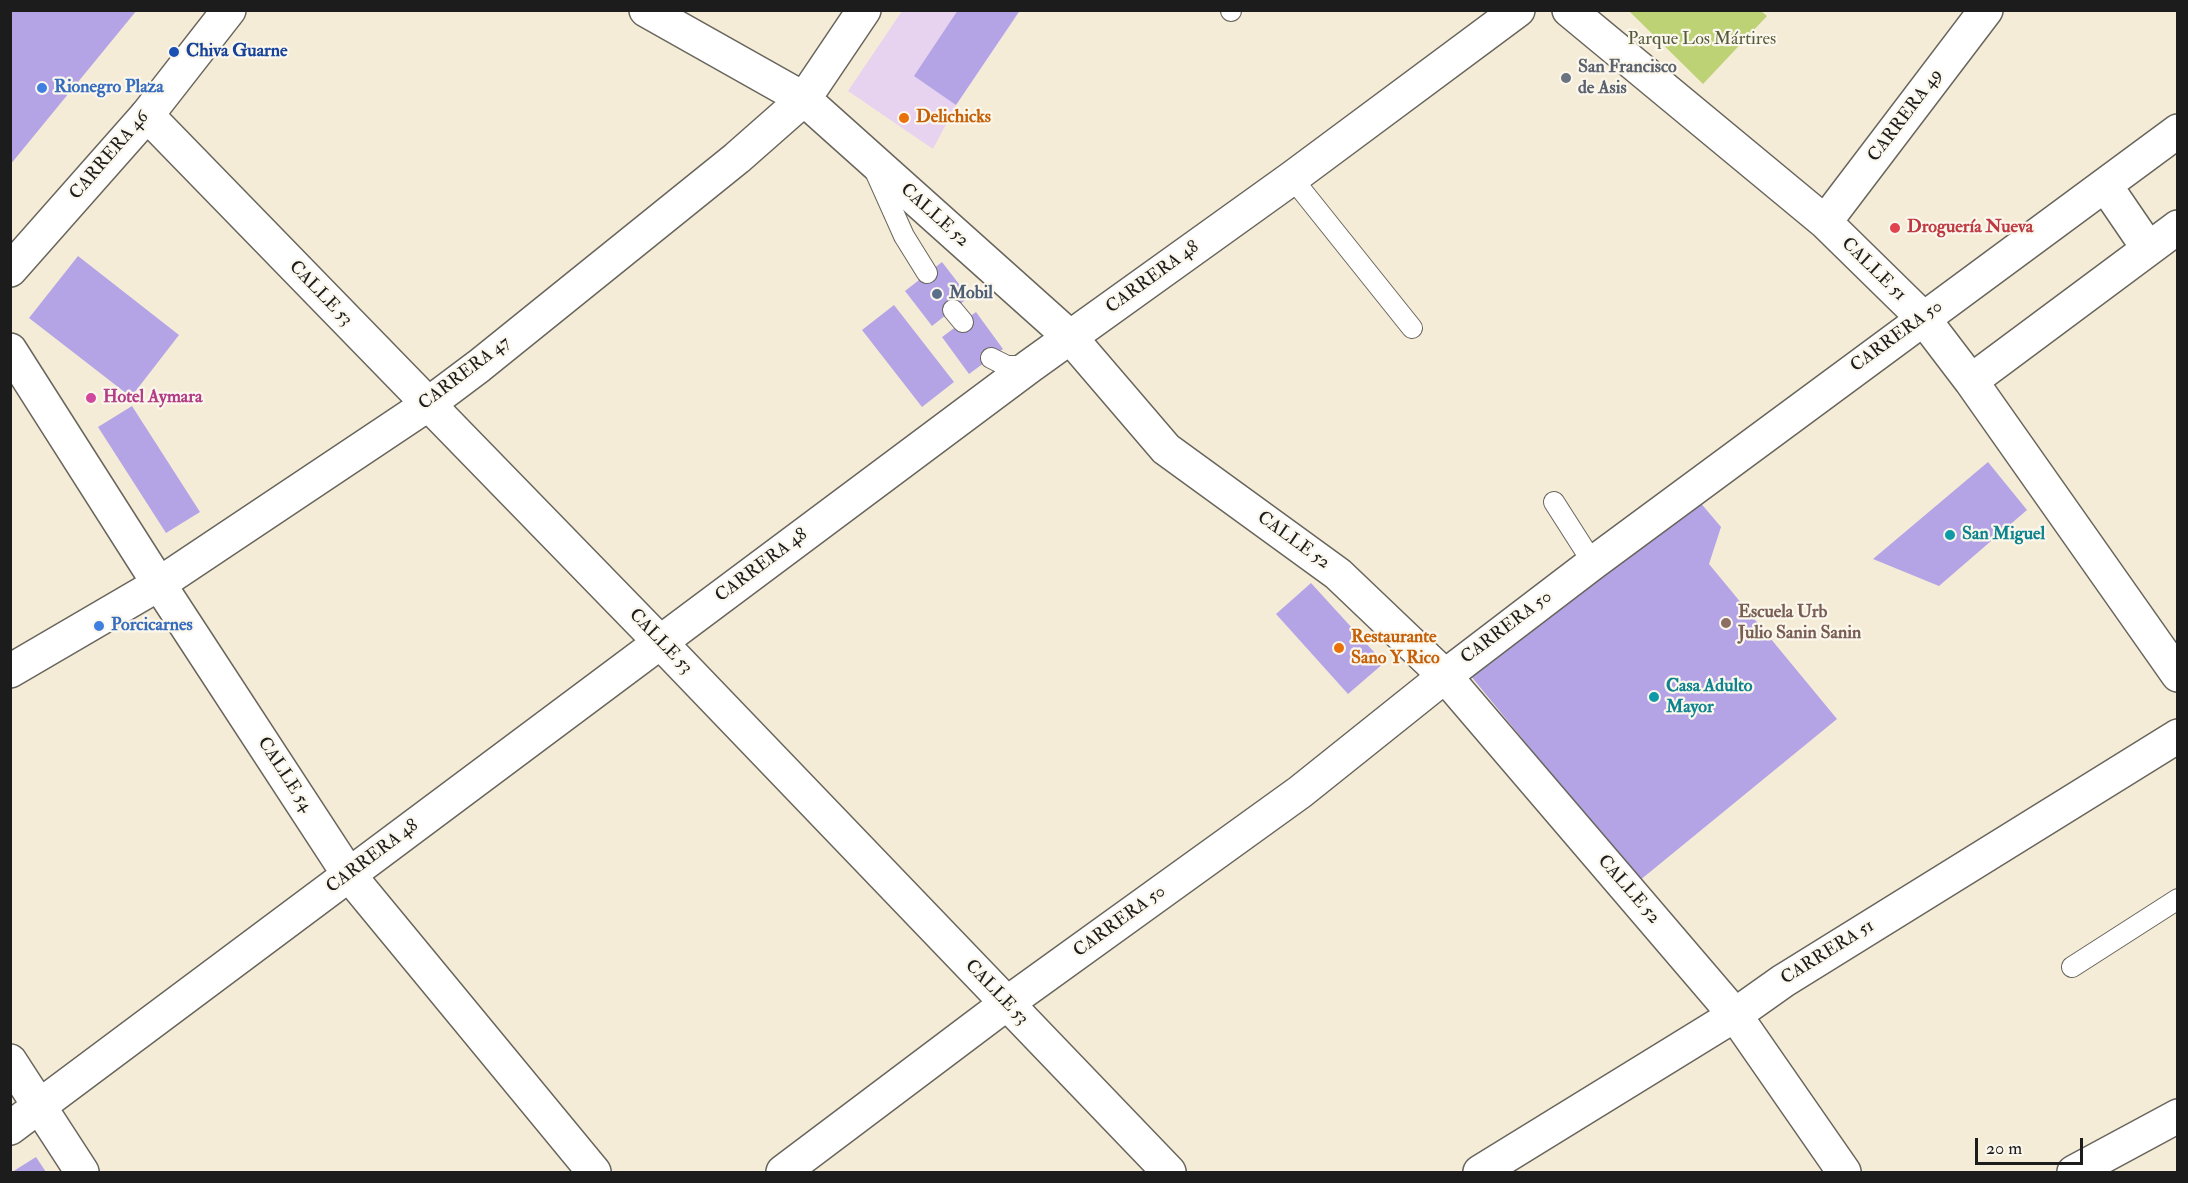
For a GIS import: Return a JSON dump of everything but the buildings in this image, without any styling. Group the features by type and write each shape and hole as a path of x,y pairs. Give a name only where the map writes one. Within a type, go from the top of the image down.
{"street":[{"name":"CARRERA 46","path":"10,270 147,115 229,10"},
{"name":"CARRERA 47","path":"10,671 159,584 427,405 479,366 737,158 804,99 864,10"},
{"name":"CARRERA 48","path":"10,1128 1030,366 1292,178 1518,10"},
{"name":"CALLE 51","path":"1569,10 1825,222 1923,318 1971,381 2178,675"},
{"name":"CARRERA 49","path":"1825,222 1986,10"},
{"name":"CALLE 52","path":"652,12 804,99 1070,337 1166,449 1338,574 1445,676 1735,1015 1844,1173"},
{"name":"CALLE 53","path":"147,115 660,642 1169,1173"},
{"name":"CARRERA 50","path":"783,1173 1006,1004 1300,792 1445,676 1593,563 2178,131"},
{"path":"2105,185 2148,248"},
{"path":"1971,381 2178,227"},
{"name":"CALLE 54","path":"10,350 349,875 594,1173"},
{"name":"CARRERA 51","path":"1480,1173 1735,1015 1783,981 2178,736"},
{"path":"10,1061 82,1173"},
{"path":"2074,1173 2178,1116"}],"lane":[{"path":"868,156 904,236 927,273"},
{"path":"1292,178 1412,328"},
{"path":"991,358 1007,366 1030,366"},
{"path":"1554,502 1593,563"},
{"path":"2072,967 2178,898"}],"shaded area":[{"path":"902,11 1020,11 956,105 933,149 848,91"}],"green space":[{"name":"Parque Los Mártires","path":"1629,11 1761,11 1767,16 1703,84"}],"place":[{"name":"Chiva Guarne","path":"174,52"},
{"name":"San Francisco de Asis","path":"1566,78"},
{"name":"Rionegro Plaza","path":"42,88"},
{"name":"Delichicks","path":"904,118"},
{"name":"Droguería Nueva","path":"1895,228"},
{"name":"Mobil","path":"937,294"},
{"name":"Hotel Aymara","path":"91,398"},
{"name":"San Miguel","path":"1950,535"},
{"name":"Escuela Urb Julio Sanin Sanin","path":"1726,623"},
{"name":"Porcicarnes","path":"99,626"},
{"name":"Restaurante Sano Y Rico","path":"1339,648"},
{"name":"Casa Adulto Mayor","path":"1654,697"}]}
